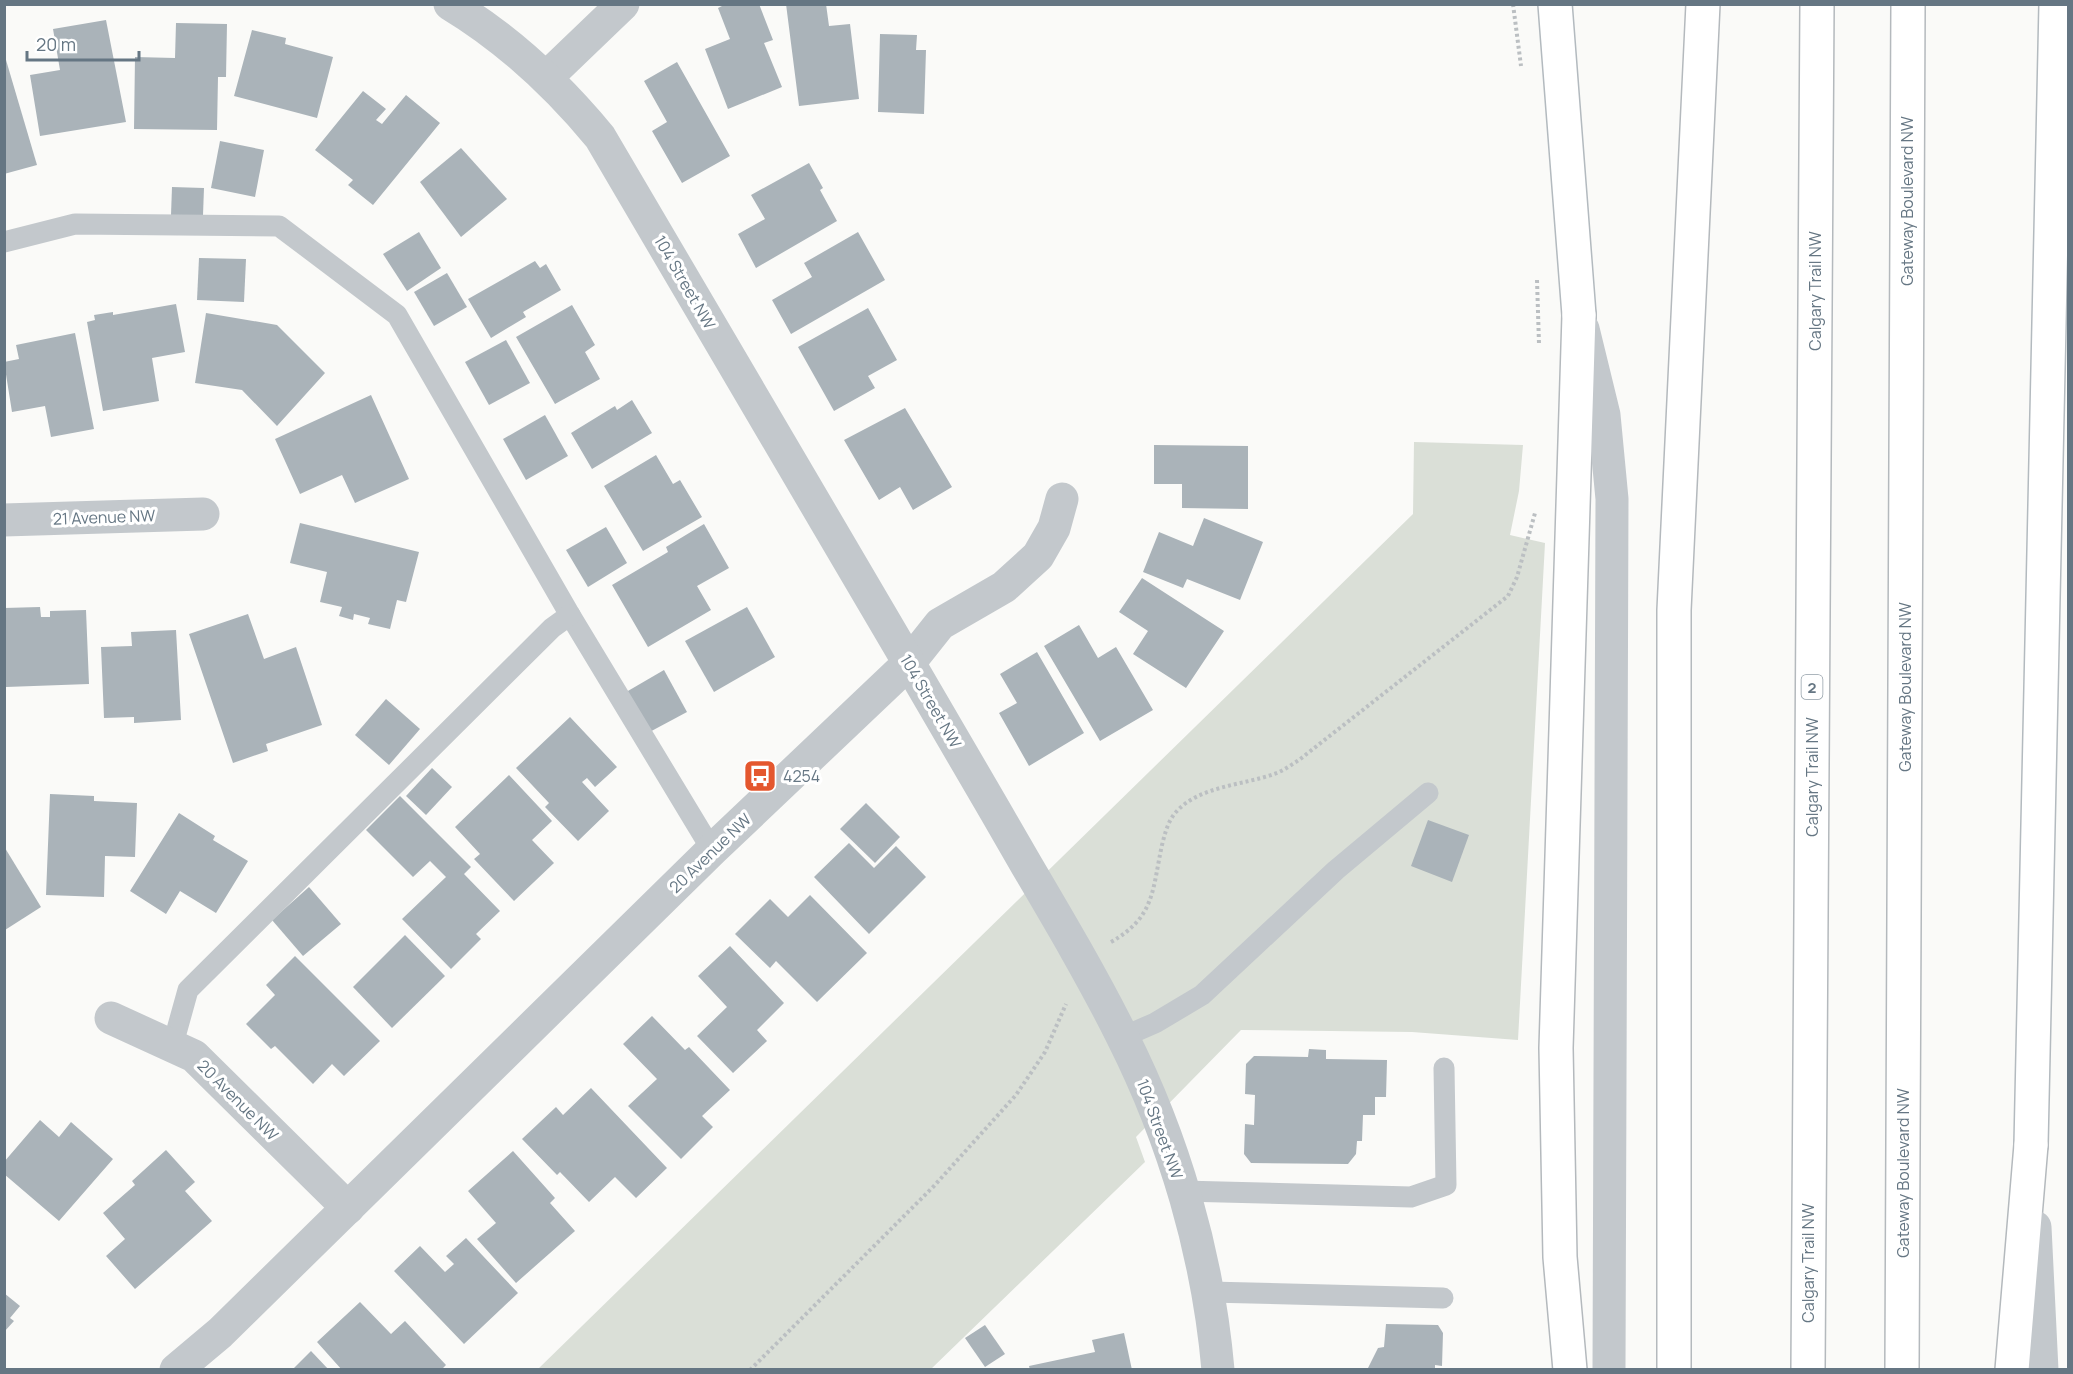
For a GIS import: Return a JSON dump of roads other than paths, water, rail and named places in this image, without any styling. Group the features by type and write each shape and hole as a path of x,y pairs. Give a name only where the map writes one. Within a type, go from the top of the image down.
{"main road":[{"path":"1555,4 1579,315 1556,1048 1560,1257 1570,1370"},
{"path":"1674,1370 1672,1018 1674,610 1703,4"},
{"name":"Calgary Trail NW","path":"1808,1370 1817,4"},
{"name":"Gateway Boulevard NW","path":"1902,1370 1908,4"},
{"path":"2012,1370 2031,1145 2056,4"}],"street":[{"path":"450,4 474,19 547,77 622,4"},
{"name":"104 Street NW","path":"547,77 600,137 1081,958 1123,1037 1148,1093 1182,1191 1209,1292 1218,1370"},
{"path":"1579,315 1604,415 1612,499 1610,1370"},
{"name":"20 Avenue NW","path":"176,1370 220,1332 712,850 909,663 940,624 1004,587 1038,556 1054,528 1062,499"},
{"name":"21 Avenue NW","path":"4,520 203,514"},
{"name":"20 Avenue NW","path":"111,1018 173,1044 194,1056 348,1208"},
{"path":"2031,1145 2042,1370"}],"lane":[{"path":"4,242 75,224 279,226 397,315 570,615 712,850"},
{"path":"173,1044 188,990 552,628 570,615"},
{"path":"1123,1037 1155,1023 1202,995 1336,870 1428,793"},
{"path":"1182,1191 1411,1197 1446,1185 1444,1068"},
{"path":"1209,1292 1443,1298"}],"place":[{"name":"4254","path":"760,776"}]}
